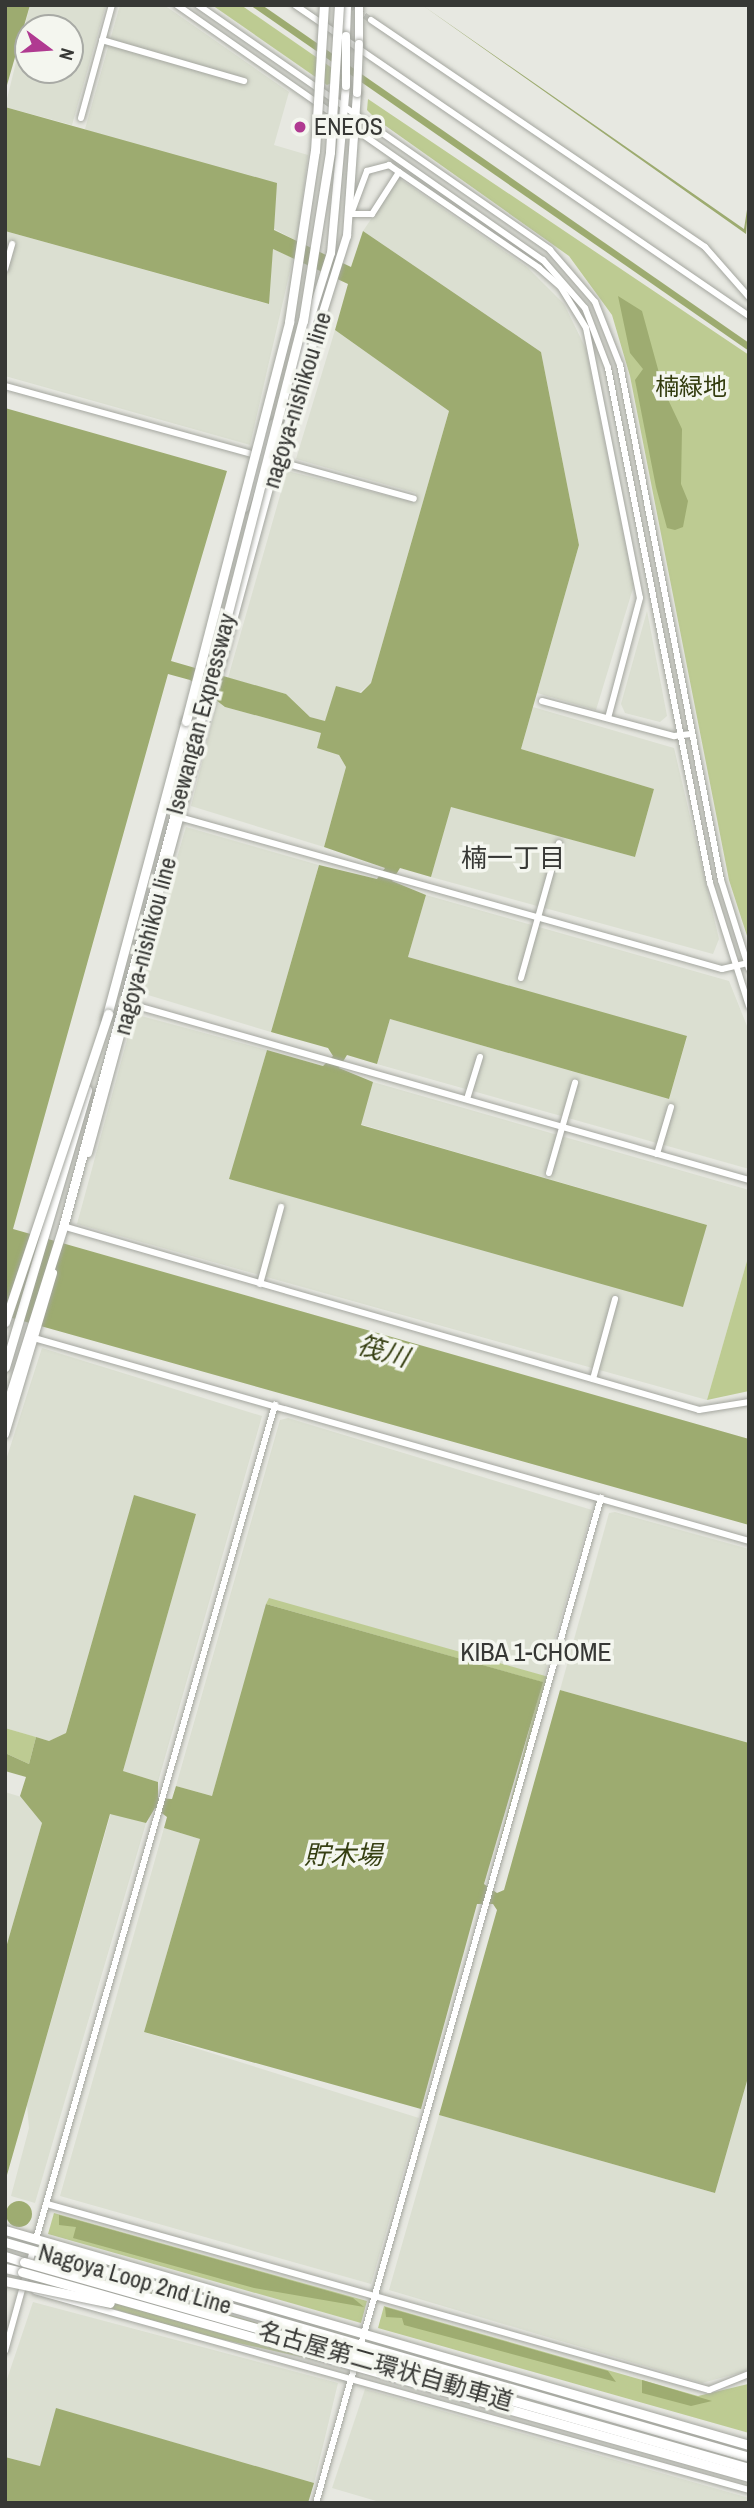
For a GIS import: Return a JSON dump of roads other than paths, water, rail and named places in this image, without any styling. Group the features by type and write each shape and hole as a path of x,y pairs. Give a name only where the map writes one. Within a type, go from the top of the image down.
{"highway":[{"name":"Isewangan Expressway","path":"5,1367 108,1014 289,322 315,152 324,5"},
{"name":"Isewangan Expressway","path":"5,1411 117,1028 297,348 327,176 339,5"},
{"path":"5,1322 108,1014"},
{"path":"5,1425 20,1366"},
{"name":"Nagoya Loop 2nd Line","path":"5,2230 749,2445"},
{"name":"Nagoya Loop 2nd Line","path":"5,2242 363,2343 749,2457"},
{"name":"名古屋第二環状自動車道","path":"5,2257 749,2468"},
{"path":"5,2269 160,2311"},
{"path":"5,2281 160,2311"},
{"name":"名古屋第二環状自動車道","path":"160,2311 749,2477"}],"main road":[{"name":"nagoya-nishikou line","path":"5,1360 48,1222 198,661 261,456 331,253 345,107 347,5"},
{"name":"nagoya-nishikou line","path":"5,1434 130,1004 277,459 341,258 351,214 357,115 359,5"}],"street":[{"path":"81,118 113,5"},
{"path":"177,5 543,260 585,308 608,368 710,883 749,1006"},
{"path":"179,817 722,969 748,966 721,880 620,365 595,302 550,250 198,5"},
{"path":"295,5 749,316"},
{"path":"371,20 705,247 749,298"},
{"path":"102,40 244,81"},
{"path":"399,172 372,214 351,214 367,171 379,163 399,172 539,268 560,286 586,328 640,598 608,718"},
{"path":"5,270 12,244"},
{"path":"5,387 277,459 414,499"},
{"path":"541,701 680,736 691,734"},
{"path":"522,978 559,843"},
{"path":"130,1004 749,1180"},
{"path":"467,1099 480,1057"},
{"path":"549,1173 575,1083"},
{"path":"657,1154 671,1107"},
{"path":"260,1284 281,1207"},
{"path":"66,1227 699,1409 749,1402"},
{"path":"593,1379 615,1299"},
{"path":"34,1338 749,1541"},
{"path":"36,2239 275,1405"},
{"path":"316,2503 377,2296 601,1498"},
{"path":"47,2204 709,2390 749,2375"},
{"path":"5,2351 33,2250"},
{"path":"23,2288 354,2376 749,2490"}],"water":[{"path":"5,5 30,5 27,14 14,14 14,61 5,92"},
{"path":"250,5 262,5 749,343 749,351"},
{"path":"422,5 744,229 749,197 746,234"},
{"name":"筏川","path":"5,107 277,183 274,230 351,267 363,231 541,352 579,545 521,749 654,789 635,857 451,807 431,877 400,868 392,881 426,895 408,957 687,1036 669,1099 390,1019 377,1064 347,1055 339,1068 373,1082 361,1125 707,1225 683,1307 229,1179 267,1050 323,1066 333,1056 328,1048 271,1032 319,865 377,879 385,868 324,847 346,767 339,755 317,748 321,733 225,707 190,680 168,674 13,1229 749,1439 749,1525 5,1316 5,408 227,471 171,661 286,694 310,717 325,721 336,686 361,693 371,683 449,411 335,330 348,284 273,249 269,304 5,231"},
{"name":"貯木場","path":"134,1495 196,1514 123,1771 158,1782 158,1798 172,1799 176,1786 212,1796 266,1604 543,1682 484,1884 497,1893 504,1890 560,1690 749,1743 749,2074 715,2193 439,2115 497,1910 493,1904 477,1904 421,2109 144,2032 200,1839 164,1828 167,1817 155,1808 146,1823 110,1814 5,2182 5,1951 42,1823 20,1796 26,1777 5,1771 5,1753 29,1764 36,1737 49,1741 66,1733"},
{"path":"56,2408 314,2483 308,2503 5,2503 5,2457 40,2466"}],"tunnel":[{"path":"350,5 371,20"}],"place":[{"name":"ENEOS","path":"300,127"}],"district":[{"name":"楠一丁目","path":"513,858"},
{"name":"KIBA 1-CHOME","path":"536,1652"}],"park label":[{"name":"楠緑地","path":"691,387"}]}
